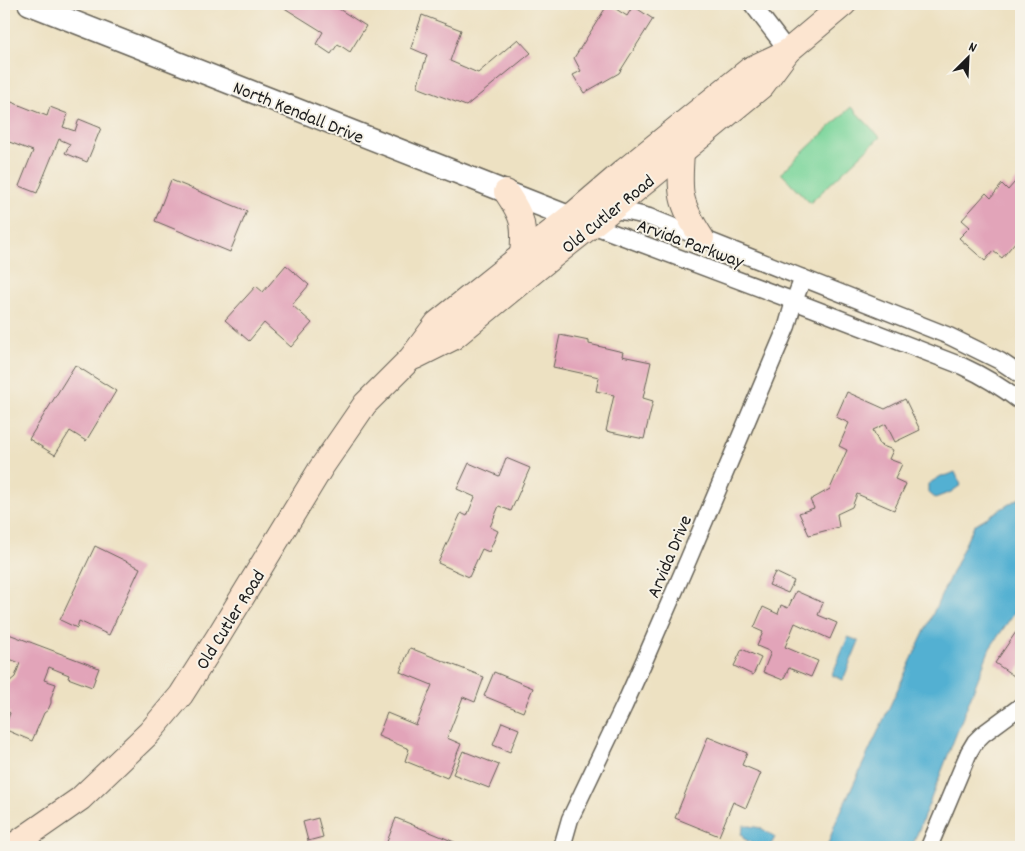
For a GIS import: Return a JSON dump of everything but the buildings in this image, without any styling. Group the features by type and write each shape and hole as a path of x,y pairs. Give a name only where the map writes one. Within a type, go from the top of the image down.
{"main road":[{"name":"Old Cutler Road","path":"11,847 80,799 149,733 181,695 320,468 365,404 411,358 437,323 522,254 581,221 611,210 762,86 788,51 844,4"},
{"name":"Old Cutler Road","path":"411,358 453,338 581,221 625,170 750,69 788,51"},
{"path":"682,152 680,191 682,201 690,220 702,238"},
{"path":"506,192 520,216 524,237 522,254"}],"street":[{"name":"North Kendall Drive","path":"29,4 581,221"},
{"path":"752,4 788,51"},
{"name":"Arvida Parkway","path":"611,210 650,217 965,343 1000,361 1021,375"},
{"name":"Arvida Parkway","path":"581,221 970,370 994,382 1021,402"},
{"name":"Arvida Drive","path":"562,847 570,819 624,706 689,558 787,326 803,278"},
{"path":"929,847 975,742 1021,706"}],"green space":[{"path":"851,107 880,137 810,203 781,173"}],"water":[{"path":"955,472 961,485 951,492 935,498 928,492 928,484 941,476"},
{"path":"1021,497 1021,603 990,648 912,847 827,847 835,824 974,525"},
{"path":"848,637 859,641 843,680 832,675"},
{"path":"744,825 761,828 775,837 770,847 756,846 743,838 741,834"}]}
